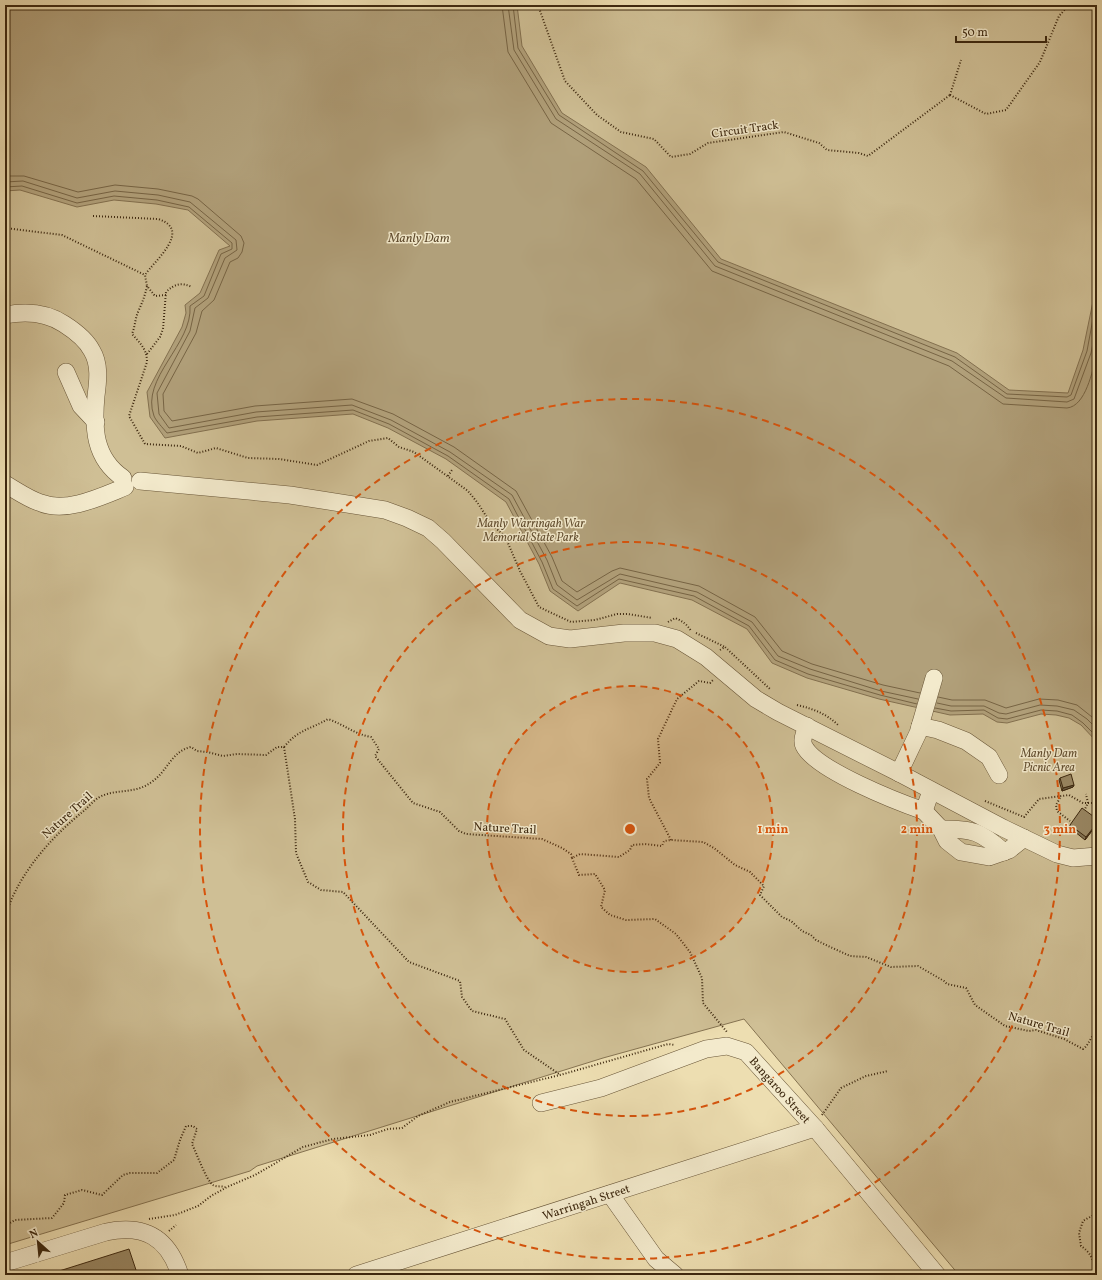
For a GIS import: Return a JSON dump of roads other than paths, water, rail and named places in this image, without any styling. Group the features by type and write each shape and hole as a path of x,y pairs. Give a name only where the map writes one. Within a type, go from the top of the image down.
{"street":[{"path":"5,315 27,312 42,314 57,320 72,329 93,351 97,363 98,381 96,422 101,453 113,471 129,482"},
{"path":"66,372 81,406 96,422"},
{"path":"5,484 40,503 56,506 88,500 129,482 290,496 385,510 428,528 443,541 520,620 548,636 577,638 624,633 655,632 676,639 706,657 756,699 866,758 899,773 931,791 1057,854 1073,858 1097,856"},
{"path":"899,773 920,726 934,678"},
{"path":"807,726 802,741 804,747 814,758 862,786 924,811 941,829 947,841 961,852 989,857 1009,850 1024,838"},
{"path":"920,726 938,730 966,741 990,757 999,775"},
{"path":"924,811 931,791"},
{"path":"941,829 965,829 986,836 1004,852"},
{"name":"Bangaroo Street","path":"541,1103 600,1088 706,1049 727,1046 746,1052 815,1128 937,1275"},
{"name":"Warringah Street","path":"359,1275 815,1128"},
{"path":"610,1194 656,1259 675,1275"},
{"path":"5,1263 106,1232 124,1228 138,1230 154,1237 165,1245 177,1267"}],"water":[{"name":"Manly Dam","path":"5,5 517,5 522,46 562,113 646,167 721,259 957,353 1009,390 1068,393 1083,350 1097,282 1097,742 1081,725 1069,718 1056,715 1041,714 1007,723 997,722 983,714 950,715 879,699 807,678 772,663 747,629 692,600 620,583 578,611 550,591 539,564 506,502 446,459 388,428 353,414 257,421 165,438 150,417 147,392 182,327 186,313 185,305 200,293 219,250 230,246 188,210 156,204 114,200 77,207 20,190 5,191"}],"park label":[{"name":"Manly Warringah War Memorial State Park","path":"531,530"},
{"name":"Manly Dam Picnic Area","path":"1049,760"}]}
